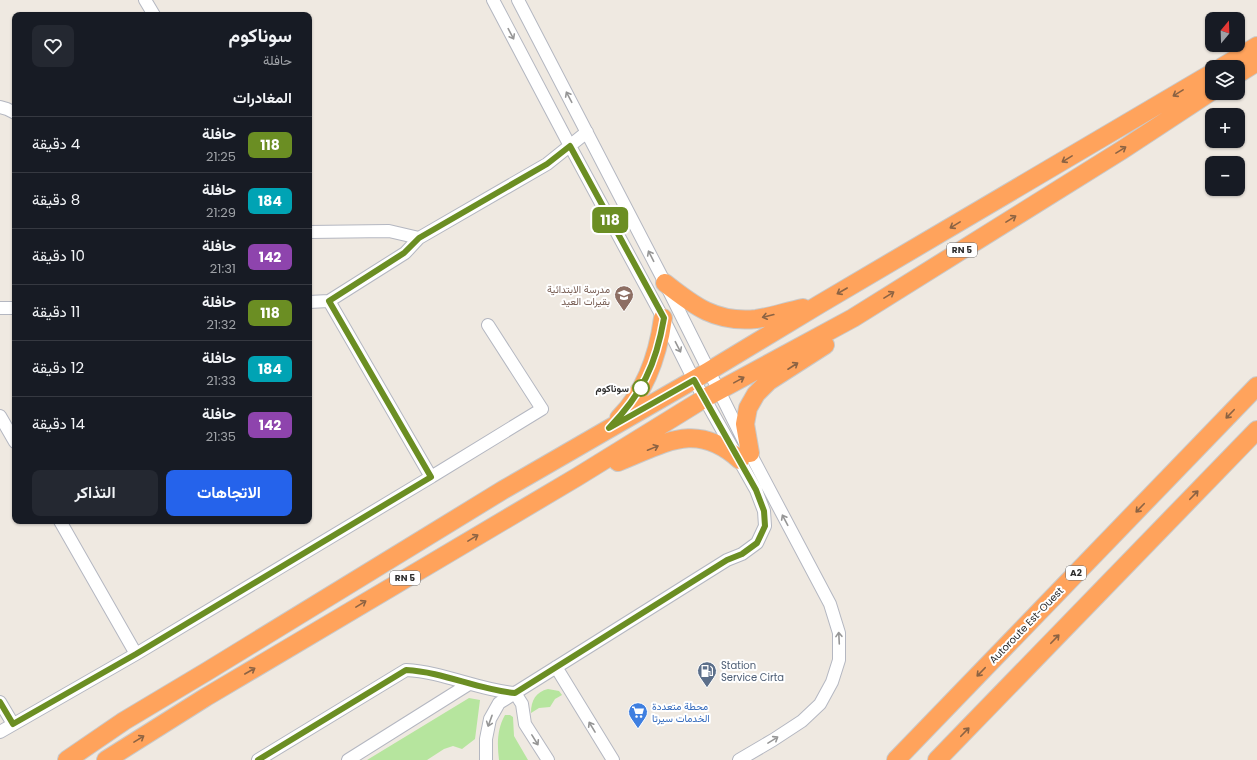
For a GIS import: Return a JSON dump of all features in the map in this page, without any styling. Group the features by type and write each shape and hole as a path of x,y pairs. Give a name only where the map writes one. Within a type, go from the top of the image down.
{"highway":[{"path":"1234,60 1257,46"},
{"path":"1245,70 1257,62"},
{"name":"RN 5","path":"67,760 124,721 503,490 702,376 820,304 1205,77"},
{"name":"RN 5","path":"106,760 206,696 577,477 712,394 853,318 1122,150 1205,96"},
{"path":"665,283 694,305 718,316 731,319 757,319 820,304"},
{"path":"609,428 624,413 647,378 655,359 664,318"},
{"path":"577,477 614,464 672,440 682,438 697,438 711,441 729,451 745,457 745,424 748,408 756,394 769,381 830,342 853,318"},
{"name":"Autoroute Est-Ouest","path":"896,760 1257,386"},
{"path":"938,760 1257,430"}],"street":[{"path":"145,0 152,12"},
{"path":"493,0 570,146 664,318 702,376 745,457 830,604 839,633 839,660 832,682 820,704 802,721 774,740 739,760"},
{"path":"518,0 665,283 702,376 712,394"},
{"path":"0,107 12,112"},
{"path":"312,302 329,301 404,253 419,238 547,164 587,132"},
{"path":"312,232 389,231 419,238"},
{"path":"329,301 431,477"},
{"path":"0,308 12,308"},
{"path":"0,732 136,654 542,409 488,325"},
{"path":"0,416 12,437"},
{"path":"486,760 486,739 490,720 499,703 727,560 742,554 757,543 765,526 764,511 745,457"},
{"path":"62,524 136,654"},
{"path":"556,667 613,760"},
{"path":"258,760 406,670 420,670 500,692 515,693"},
{"path":"348,760 469,684"},
{"path":"515,693 522,704 525,724 548,760"},
{"path":"0,702 13,724"}],"green space":[{"path":"548,689 559,691 562,695 555,699 550,707 539,708 531,713 533,700 537,694"},
{"path":"469,698 480,700 475,739 462,749 453,746 444,749 427,760 367,760"},
{"path":"505,715 510,715 513,717 514,736 528,760 499,760 498,737 500,726"}],"bus line":[{"name":"118","path":"0,702 13,724 136,654 431,477 329,301 404,253 419,238 547,164 570,146 664,318 655,359 647,378 624,413 609,428 694,380 756,490 764,511 765,526 757,543 742,554 727,560 515,693 500,692 420,670 406,670 258,760"}],"place":[{"name":"مدرسة الابتدائية بقيرات العيد","path":"624,312"},
{"name":"سوناكوم","path":"641,388"},
{"name":"Station Service Cirta","path":"707,688"},
{"name":"محطة متعددة الخدمات سيرتا","path":"638,729"}]}
